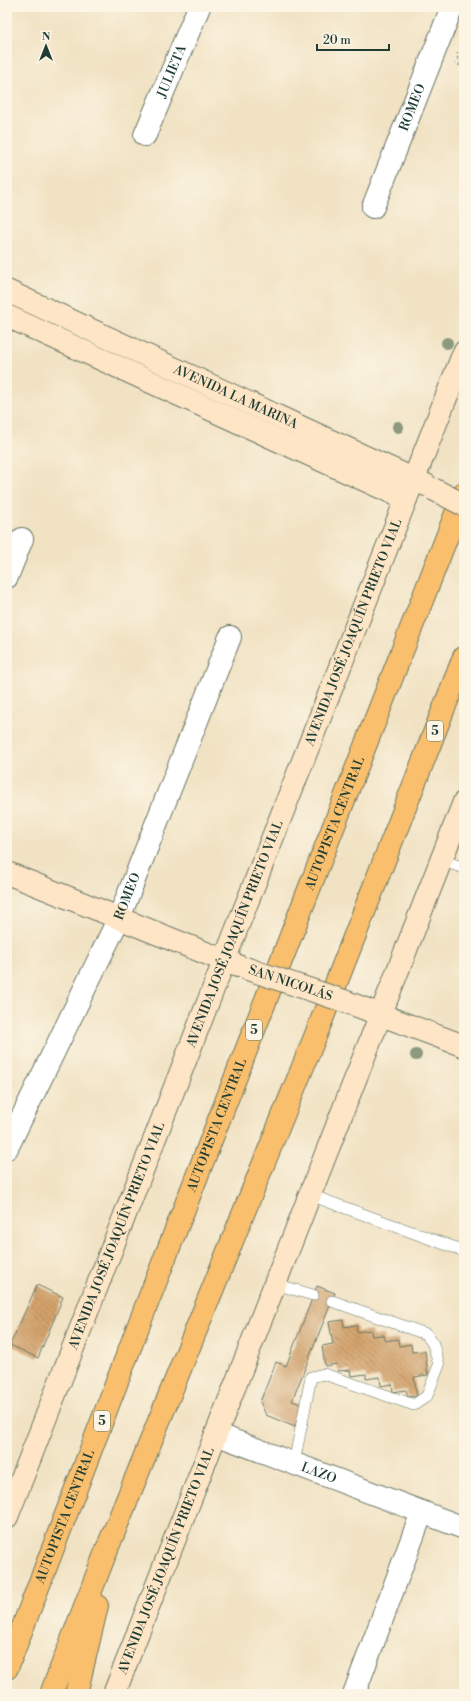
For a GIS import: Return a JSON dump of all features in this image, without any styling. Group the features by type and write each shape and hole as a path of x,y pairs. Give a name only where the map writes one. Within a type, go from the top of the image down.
{"highway":[{"name":"AUTOPISTA CENTRAL","path":"7,1668 143,1314 464,493"},
{"name":"5","path":"51,1694 107,1549 314,1038 464,657"},
{"path":"7,1628 61,1529"},
{"path":"76,1694 96,1610 107,1549"}],"main road":[{"name":"AVENIDA LA MARINA","path":"7,291 414,479 464,505"},
{"name":"AVENIDA LA MARINA","path":"7,316 406,499"},
{"path":"74,347 84,327"},
{"name":"AVENIDA JOSÉ JOAQUÍN PRIETO VIAL","path":"7,1517 224,960 464,352"},
{"name":"AVENIDA JOSÉ JOAQUÍN PRIETO VIAL","path":"114,1694 464,802"},
{"name":"SAN NICOLÁS","path":"7,873 245,968 344,1001 464,1046"}],"street":[{"name":"JULIETA","path":"146,135 199,7"},
{"name":"ROMEO","path":"373,207 452,7"},
{"path":"7,577 22,539"},
{"name":"ROMEO","path":"7,1148 119,918 230,637"},
{"name":"LAZO","path":"216,1434 464,1528"},
{"path":"354,1694 422,1512"}],"lane":[{"path":"441,860 464,868"},
{"path":"310,1195 464,1251"},
{"path":"275,1284 314,1295"},
{"path":"294,1463 312,1377 324,1374 414,1406 427,1396 439,1365 433,1344 426,1334 332,1301"}],"building":[{"path":"37,1285 63,1297 38,1358 10,1345"},
{"path":"317,1286 335,1293 292,1401 303,1405 295,1427 266,1415 260,1402 276,1362 286,1366"},
{"path":"343,1320 344,1327 356,1325 357,1332 371,1330 372,1336 384,1335 385,1341 398,1339 399,1346 411,1344 412,1352 425,1351 428,1375 414,1377 417,1396 408,1397 406,1390 393,1392 392,1384 381,1386 380,1377 366,1379 366,1374 351,1376 350,1370 338,1371 337,1364 325,1366 322,1346 333,1344 329,1322"}]}
